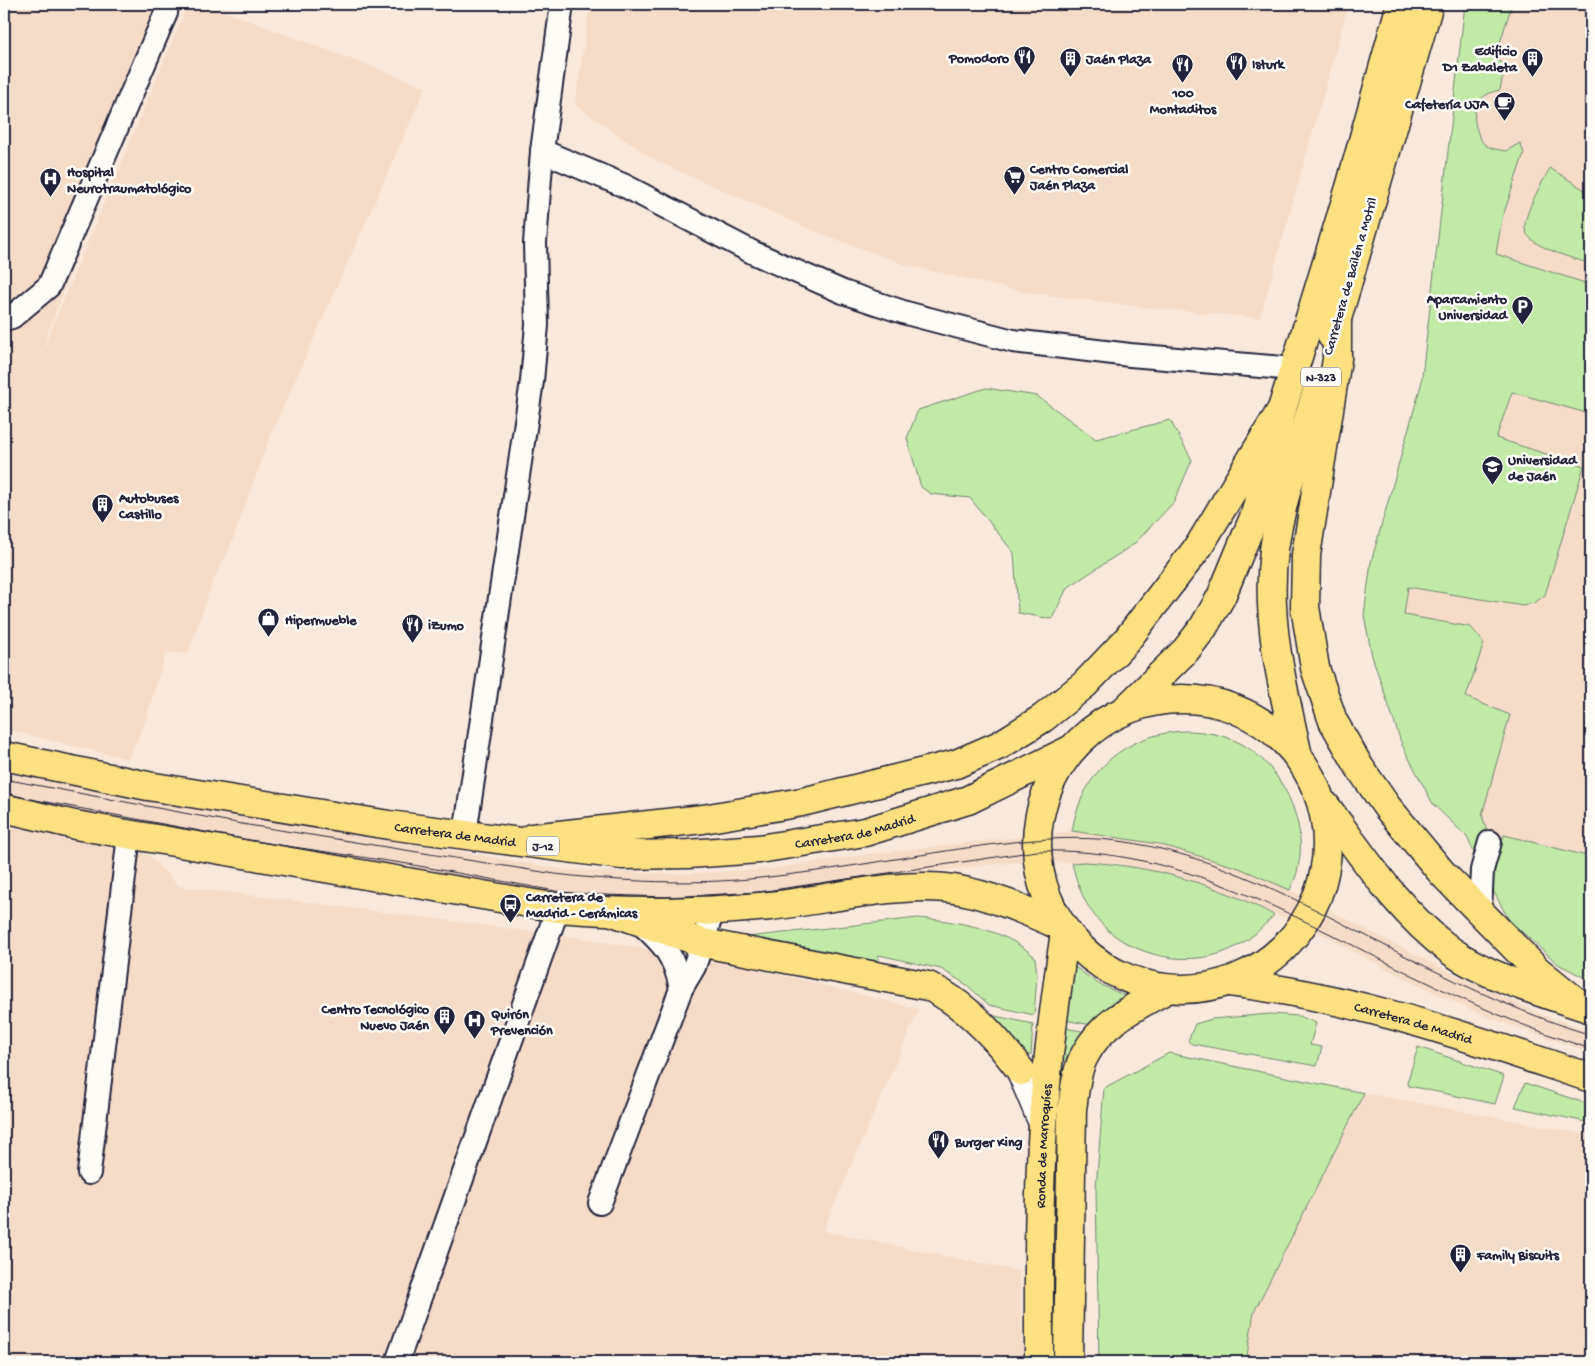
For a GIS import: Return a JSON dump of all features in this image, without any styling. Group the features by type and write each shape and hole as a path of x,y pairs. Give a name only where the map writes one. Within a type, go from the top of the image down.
{"main road":[{"name":"Carretera de Bailén a Motril","path":"1125,710 1186,650 1221,597 1255,515 1282,409 1351,184 1401,4"},
{"name":"Carretera de Bailén a Motril","path":"1298,756 1274,636 1272,583 1274,550 1280,522 1337,318 1430,4"},
{"path":"1337,318 1337,359 1306,556 1305,607 1315,668 1333,721 1360,768 1387,807 1443,874 1537,970 1586,1007"},
{"path":"507,840 703,819 802,802 956,764 1000,745 1044,718 1085,684 1126,641 1199,546 1282,409"},
{"path":"1188,698 1213,701 1238,709 1261,721 1281,737 1298,756 1311,777 1320,799 1326,826 1327,854 1320,890 1310,913 1299,930 1280,952 1256,969 1230,982 1192,989 1167,989 1149,986 1115,973 1086,953 1063,929 1043,886 1038,859 1038,822 1047,791 1062,762 1072,749 1100,724 1125,710 1162,699 1188,698"},
{"name":"Carretera de Madrid","path":"4,756 148,786 389,825 547,847 631,855 688,854 759,849 865,832 968,800 1072,749"},
{"path":"1320,799 1382,885 1409,916 1452,951 1474,964 1512,981 1586,1007"},
{"path":"4,808 75,825 129,835 558,908 612,912 713,911 771,906 892,889 954,889 1003,902 1063,929"},
{"path":"612,912 703,943 928,986 944,994 963,1008 1004,1048 1021,1071 1043,1122"},
{"name":"Ronda de Marroquíes","path":"1039,1362 1040,1195 1043,1122 1063,929"},
{"name":"Carretera de Madrid","path":"1230,982 1322,996 1402,1016 1591,1078"},
{"name":"Ronda de Marroquíes","path":"1068,1362 1072,1109 1078,1072 1086,1052 1118,1017 1167,989"}],"street":[{"path":"4,319 12,317 49,286 166,13 167,4"},
{"path":"464,834 532,382 537,325 536,244 542,151 562,4"},
{"path":"542,151 625,186 754,253 843,292 906,313 1013,340 1130,355 1295,369"},
{"path":"4,819 75,825"},
{"path":"89,1173 129,835"},
{"path":"1443,874 1460,872 1476,860 1490,842 1482,870 1480,912"},
{"path":"397,1362 558,908"},
{"path":"600,1203 680,989 694,967 713,911"},
{"path":"639,922 659,939 672,958 677,967 680,989"}],"shaded area":[{"path":"4,4 167,4 166,13 36,365 188,4 205,4 426,87 269,439 229,550 213,581 188,654 166,652 145,722 128,759 4,729"},
{"name":"Centro Comercial Jaén Plaza","path":"590,4 1349,4 1260,318 1142,307 1023,292 906,265 814,231 654,160 575,105"},
{"name":"Universidad de Jaén","path":"1465,4 1591,4 1591,981 1558,964 1509,920 1482,870 1467,837 1433,804 1402,745 1372,656 1364,615 1371,562 1421,385"},
{"path":"4,773 567,870 675,874 768,869 861,855 1072,831 1159,844 1239,868 1290,890 1444,969 1543,1015 1591,1031 1591,1053 1484,1016 1396,974 1324,935 1220,891 1169,875 1116,863 1025,862 984,865 732,899 559,899 4,808"},
{"path":"4,818 129,835 179,886 568,936 734,963 919,1009 823,1231 1019,1271 1023,1362 4,1362"},
{"name":"Family Biscuits","path":"1364,1093 1591,1135 1591,1362 1246,1362 1254,1312"}],"green space":[{"name":"Universidad de Jaén","path":"1465,4 1512,4 1495,59 1505,64 1500,90 1492,92 1481,99 1475,110 1475,123 1479,135 1485,144 1491,148 1506,151 1520,143 1524,153 1502,219 1496,254 1591,285 1591,411 1590,414 1512,392 1496,438 1584,466 1545,595 1534,603 1523,606 1408,587 1404,615 1471,627 1484,643 1466,697 1510,715 1482,815 1490,842 1499,849 1504,835 1591,857 1591,981 1558,964 1509,920 1482,870 1467,837 1433,804 1402,745 1372,656 1364,615 1371,562 1421,385"},
{"path":"1550,168 1591,194 1591,264 1543,247 1528,235 1525,229 1530,207"},
{"path":"986,388 1037,396 1096,439 1170,420 1192,460 1174,502 1134,544 1067,588 1052,619 1018,613 1014,553 970,498 931,494 921,487 907,438 918,410"},
{"path":"1184,731 1226,737 1240,743 1268,765 1279,780 1295,814 1299,832 1298,868 1290,890 1239,868 1159,844 1072,831 1077,810 1085,791 1096,774 1109,760 1125,748 1143,740 1162,734"},
{"path":"1084,862 1133,867 1182,878 1229,894 1274,915 1242,943 1211,956 1173,958 1154,954 1136,948 1119,938 1104,927 1092,912 1080,889 1072,863"},
{"path":"918,918 965,924 995,933 1023,947 1035,957 1037,976 1034,1015 989,1005 967,985 941,969 879,955 877,964 729,939"},
{"path":"1071,964 1097,983 1128,997 1092,1025 1064,1020"},
{"path":"1270,1014 1299,1016 1316,1023 1310,1045 1322,1047 1317,1066 1192,1044 1188,1041 1195,1024 1212,1019"},
{"path":"990,1015 1033,1024 1031,1055 1025,1056"},
{"path":"1065,1028 1087,1032 1069,1062 1061,1060"},
{"path":"1418,1047 1504,1076 1495,1104 1409,1086 1407,1083"},
{"path":"1169,1053 1364,1093 1254,1312 1246,1362 1099,1362 1096,1188 1104,1088"},
{"path":"1525,1083 1591,1105 1591,1123 1515,1107"}],"tram line":[{"path":"4,779 242,824 555,874 632,881 683,882 760,878 981,846 1045,839 1067,838 1132,843 1169,851 1241,875 1276,890 1478,991 1522,1011 1591,1035"},
{"path":"4,794 253,841 408,864 561,892 606,895 667,897 759,892 1037,851 1089,853 1138,860 1185,872 1231,888 1320,928 1410,974 1477,1005 1544,1033 1591,1049"}],"place":[{"name":"Pomodoro","path":"1025,76"},
{"name":"Jaén Plaza","path":"1070,77"},
{"name":"Edificio D1 Zabaleta","path":"1533,77"},
{"name":"Isturk","path":"1236,82"},
{"name":"100 Montaditos","path":"1183,83"},
{"name":"Cafetería UJA","path":"1504,122"},
{"name":"Centro Comercial Jaén Plaza","path":"1014,195"},
{"name":"Hospital Neurotraumatológico","path":"51,198"},
{"name":"Aparcamiento Universidad","path":"1523,325"},
{"name":"Universidad de Jaén","path":"1492,486"},
{"name":"Autobuses Castillo","path":"103,524"},
{"name":"Hipermueble","path":"269,638"},
{"name":"iZumo","path":"412,643"},
{"name":"Carretera de Madrid - Cerámicas","path":"510,923"},
{"name":"Centro Tecnológico Nuevo Jaén","path":"445,1035"},
{"name":"Quirón Prevención","path":"475,1040"},
{"name":"Burger King","path":"939,1160"},
{"name":"Family Biscuits","path":"1461,1273"}]}
